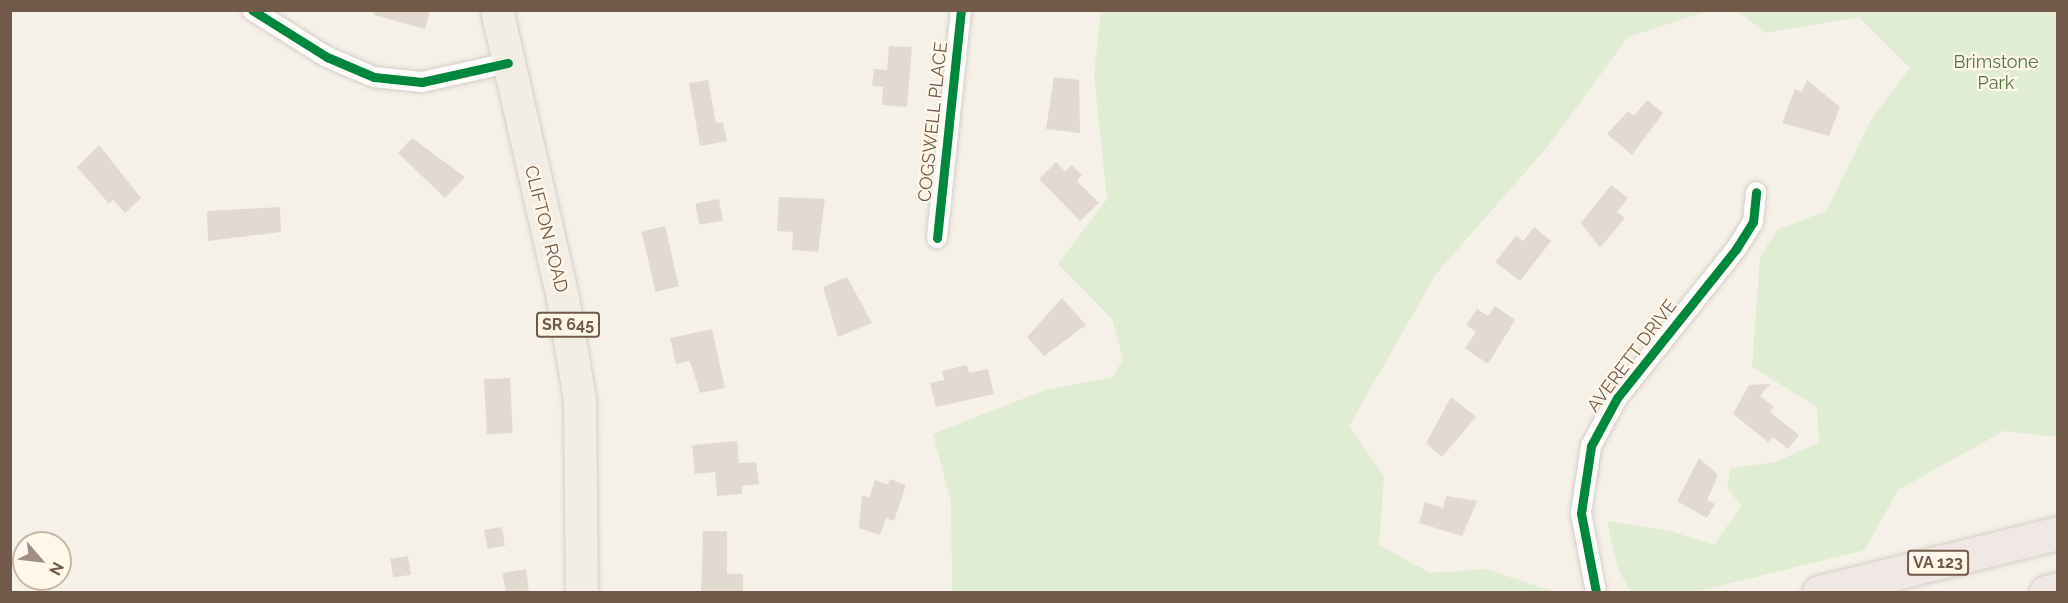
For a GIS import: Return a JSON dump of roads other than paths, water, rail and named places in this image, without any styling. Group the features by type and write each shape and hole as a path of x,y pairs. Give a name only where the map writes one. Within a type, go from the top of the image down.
{"highway":[{"name":"VA 123","path":"1819,592 2058,533"},
{"path":"2046,592 2058,589"}],"main road":[{"name":"CLIFTON ROAD","path":"497,10 563,299 580,400 582,592"}],"street":[{"path":"252,10 327,57 374,77 422,82 508,63"},
{"name":"COGSWELL PLACE","path":"938,238 961,10"},
{"name":"AVERETT DRIVE","path":"1596,592 1581,513 1591,446 1617,398 1736,249 1753,222 1756,192"}],"park label":[{"name":"Brimstone Park","path":"1996,73"}]}
